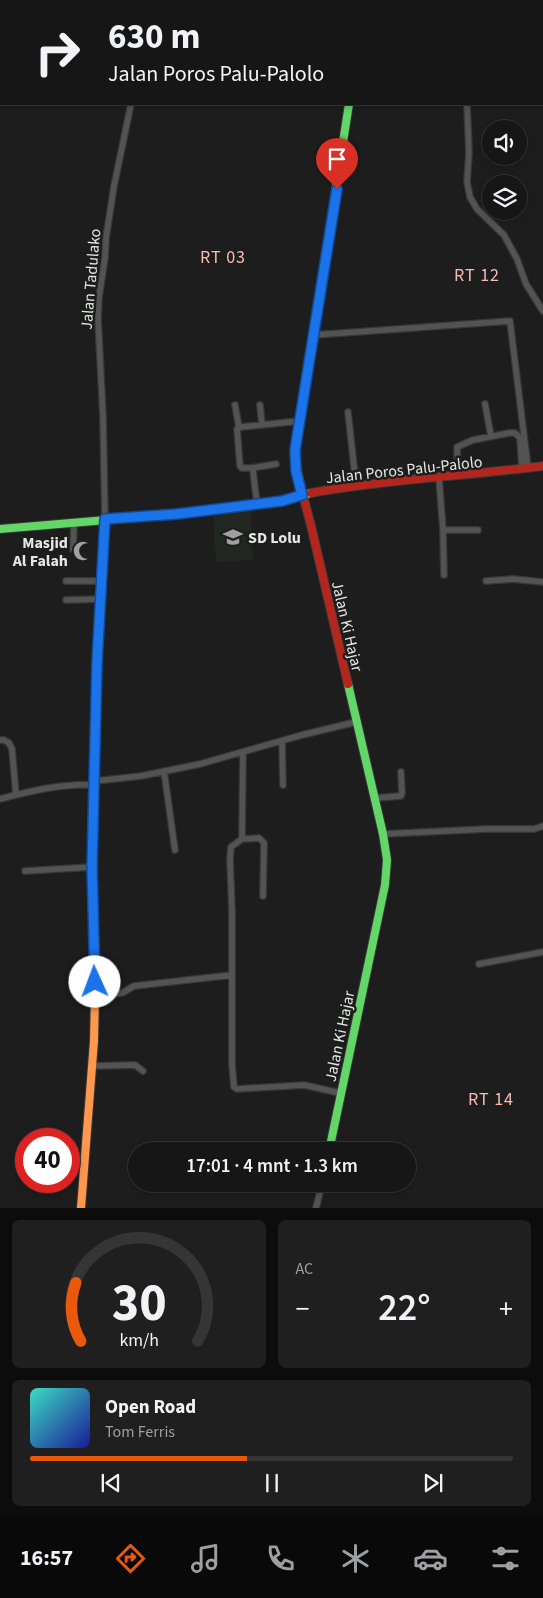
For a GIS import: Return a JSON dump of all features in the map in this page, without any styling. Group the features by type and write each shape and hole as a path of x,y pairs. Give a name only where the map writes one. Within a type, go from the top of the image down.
{"street":[{"name":"Jalan Tadulako","path":"105,519 98,304 106,238 131,105"},
{"name":"Jalan Ki Hajar","path":"331,1142 385,885 387,860 383,834 310,520 296,471 295,450 349,105"},
{"path":"467,105 469,153 467,182 470,197 476,209 504,234 521,268 526,284 543,311"},
{"path":"314,335 510,321 525,469"},
{"path":"485,404 492,436"},
{"path":"235,405 239,428 237,432 240,466 252,468 276,464"},
{"path":"260,405 262,425"},
{"path":"348,412 356,485"},
{"path":"239,428 300,421"},
{"path":"458,476 457,447 462,443 513,433 519,436 525,469"},
{"name":"Jalan Poros Palu-Palolo","path":"0,530 105,519 177,514 282,501 302,495 356,485 543,466"},
{"path":"252,468 257,504"},
{"path":"439,478 444,575"},
{"path":"81,1208 93,1066 95,996 92,867 97,662 105,519"},
{"path":"73,549 74,522"},
{"path":"443,530 478,530"},
{"path":"486,581 513,579 543,582"},
{"path":"66,580 102,580"},
{"path":"66,600 101,599"},
{"path":"0,799 61,786 95,783 194,766 356,722"},
{"path":"0,740 4,740 9,744 12,750 16,795"},
{"path":"282,741 283,785"},
{"path":"242,752 242,839"},
{"path":"164,771 175,850"},
{"path":"374,798 401,796 401,772"},
{"path":"383,834 486,828 534,829 543,826"},
{"path":"264,896 264,842 258,838 242,839 232,845 230,851 232,1064 235,1089 302,1084 340,1093"},
{"path":"26,871 92,867"},
{"path":"479,964 543,952"},
{"path":"95,996 122,993 134,986 232,975"},
{"path":"93,1066 135,1065 143,1071"},
{"path":"316,1208 320,1192"}],"shaded area":[{"name":"SD Lolu","path":"251,510 253,560 216,562 213,514"}],"traffic: fast":[{"path":"297,436 349,105"},
{"path":"0,529 177,514 282,501 311,493"},
{"path":"93,909 92,860 97,665 105,519"},
{"path":"331,1142 385,885 387,860 383,834 348,684"}],"traffic: slow":[{"path":"81,1208 94,1041 93,909"}],"traffic: jam":[{"path":"297,436 296,460 300,484 348,684"},
{"path":"311,493 369,484 543,466"}],"place":[{"name":"SD Lolu","path":"233,537"},
{"name":"Masjid Al Falah","path":"83,551"}],"district":[{"name":"RT 03","path":"223,257"},
{"name":"RT 12","path":"477,275"},
{"name":"RT 14","path":"491,1099"}],"route":[{"path":"95,982 92,867 97,662 105,519 177,514 282,501 302,495 296,471 295,450 297,432 337,189"}]}
